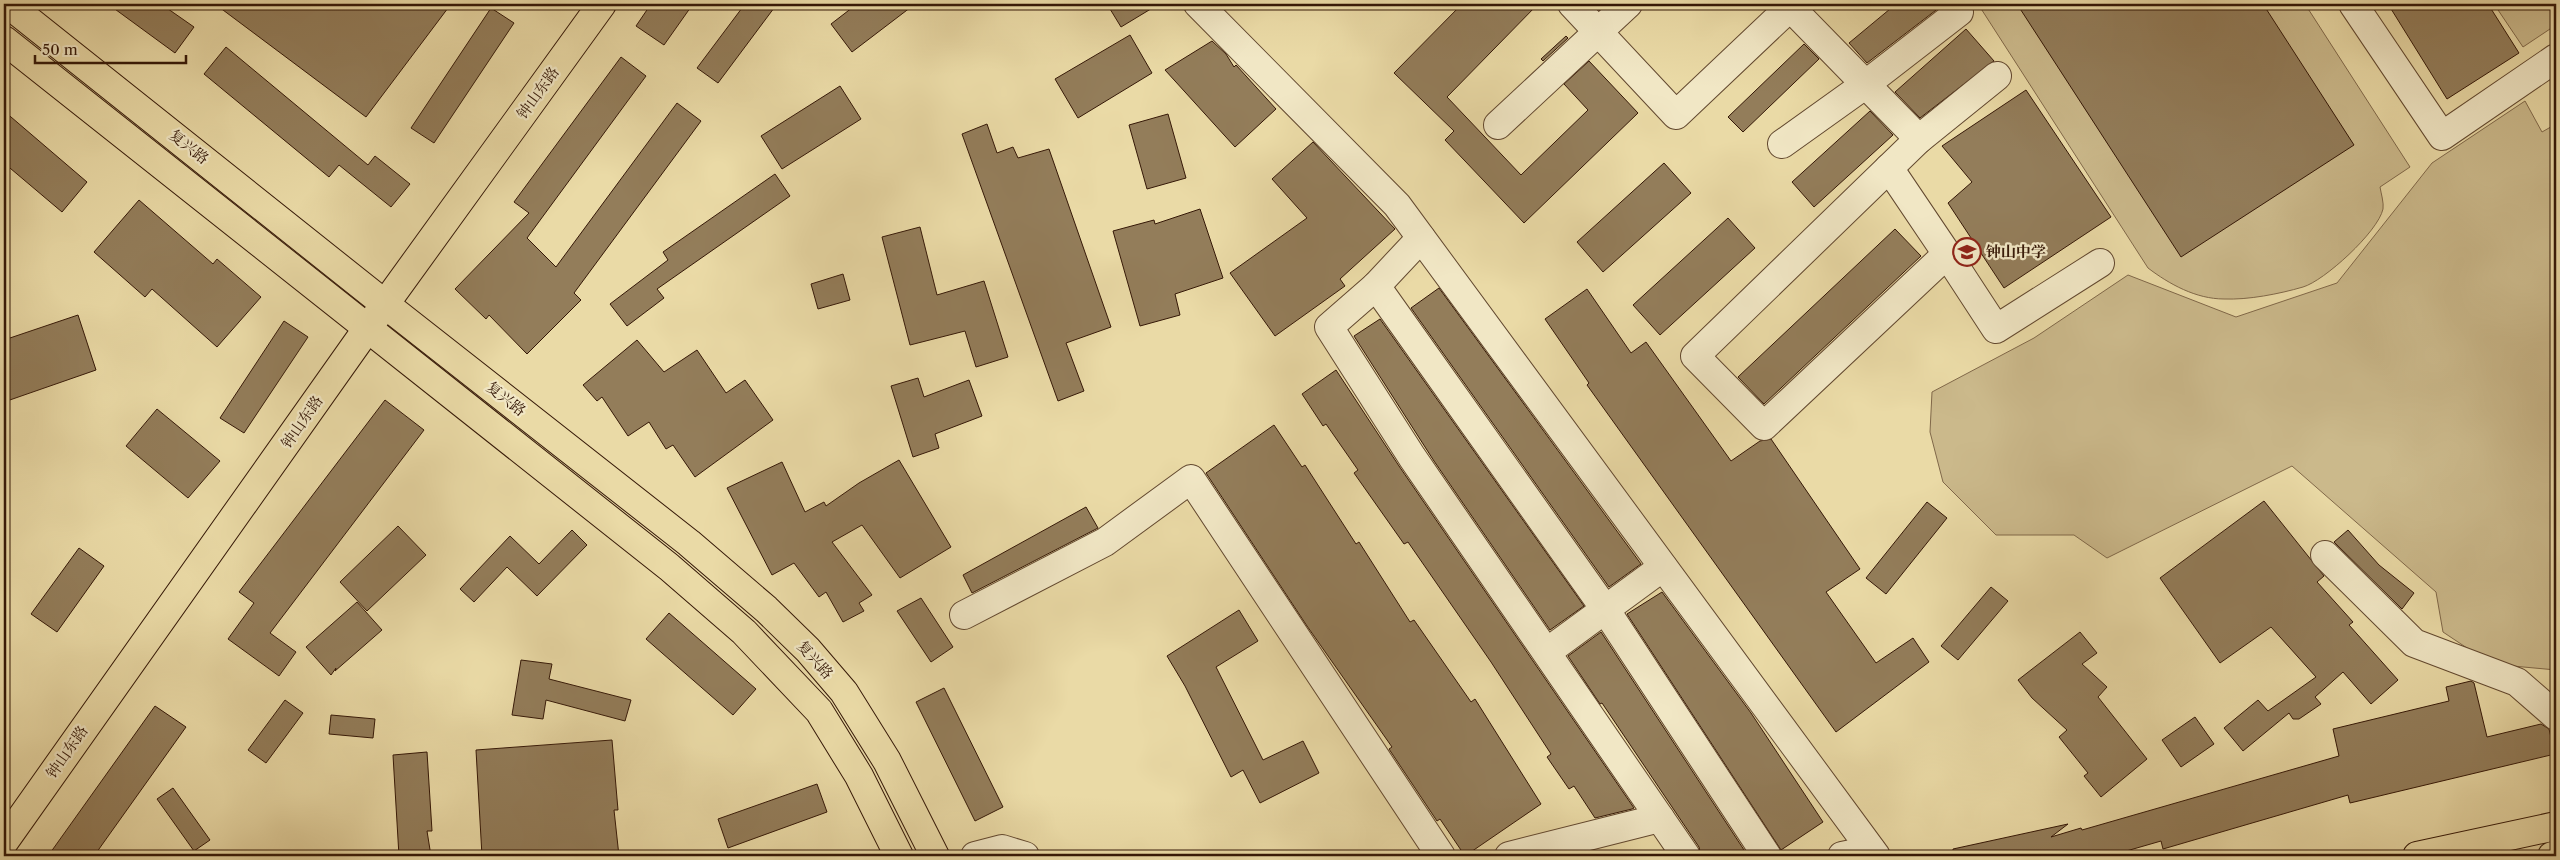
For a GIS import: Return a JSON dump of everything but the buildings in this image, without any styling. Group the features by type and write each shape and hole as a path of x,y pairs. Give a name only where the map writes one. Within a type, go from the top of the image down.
{"main road":[{"name":"复兴路","path":"8,4 689,543 766,609 808,650 844,692 887,761 935,856"},
{"name":"钟山东路","path":"379,299 578,4"},
{"name":"钟山东路","path":"4,811 360,324 602,4"},
{"name":"复兴路","path":"4,40 669,567 744,632 819,711 859,776 899,856"},
{"name":"钟山东路","path":"4,842 360,324"},
{"path":"2417,856 2556,826"},
{"path":"2552,856 2556,855"}],"street":[{"path":"1198,4 1397,205 1874,853"},
{"path":"1572,4 1676,115 1792,5 1919,139"},
{"path":"1498,125 1628,4"},
{"path":"2353,4 2442,136 2556,58"},
{"path":"1782,144 1866,84 1959,12"},
{"path":"1946,254 1764,426 1695,356 1919,139 1997,76"},
{"path":"1889,168 1996,329 2100,263"},
{"path":"1421,238 1376,286 1329,327 1412,457 1686,856"},
{"path":"1376,286 1605,609 1767,856"},
{"path":"964,615 1105,542 1191,479 1440,856"},
{"path":"2325,555 2414,642 2517,682 2556,716"},
{"path":"1547,652 1663,567"},
{"path":"1509,856 1660,818"},
{"path":"975,856 1002,849 1024,856"},
{"path":"1842,856 1874,853"}],"shaded area":[{"path":"1978,4 2305,4 2410,167 2380,187 2383,209 2379,219 2361,242 2336,266 2312,283 2284,292 2243,299 2214,298 2183,290 2148,268"},
{"path":"2494,4 2556,4 2556,25 2523,47"},
{"path":"2525,101 2542,132 2556,124 2556,670 2491,664 2443,632 2436,592 2292,466 2107,558 2074,535 1996,535 1943,482 1930,432 1932,392 2034,338 2128,275 2236,317 2337,283 2432,163"}],"place":[{"name":"钟山中学","path":"1967,252"}]}
